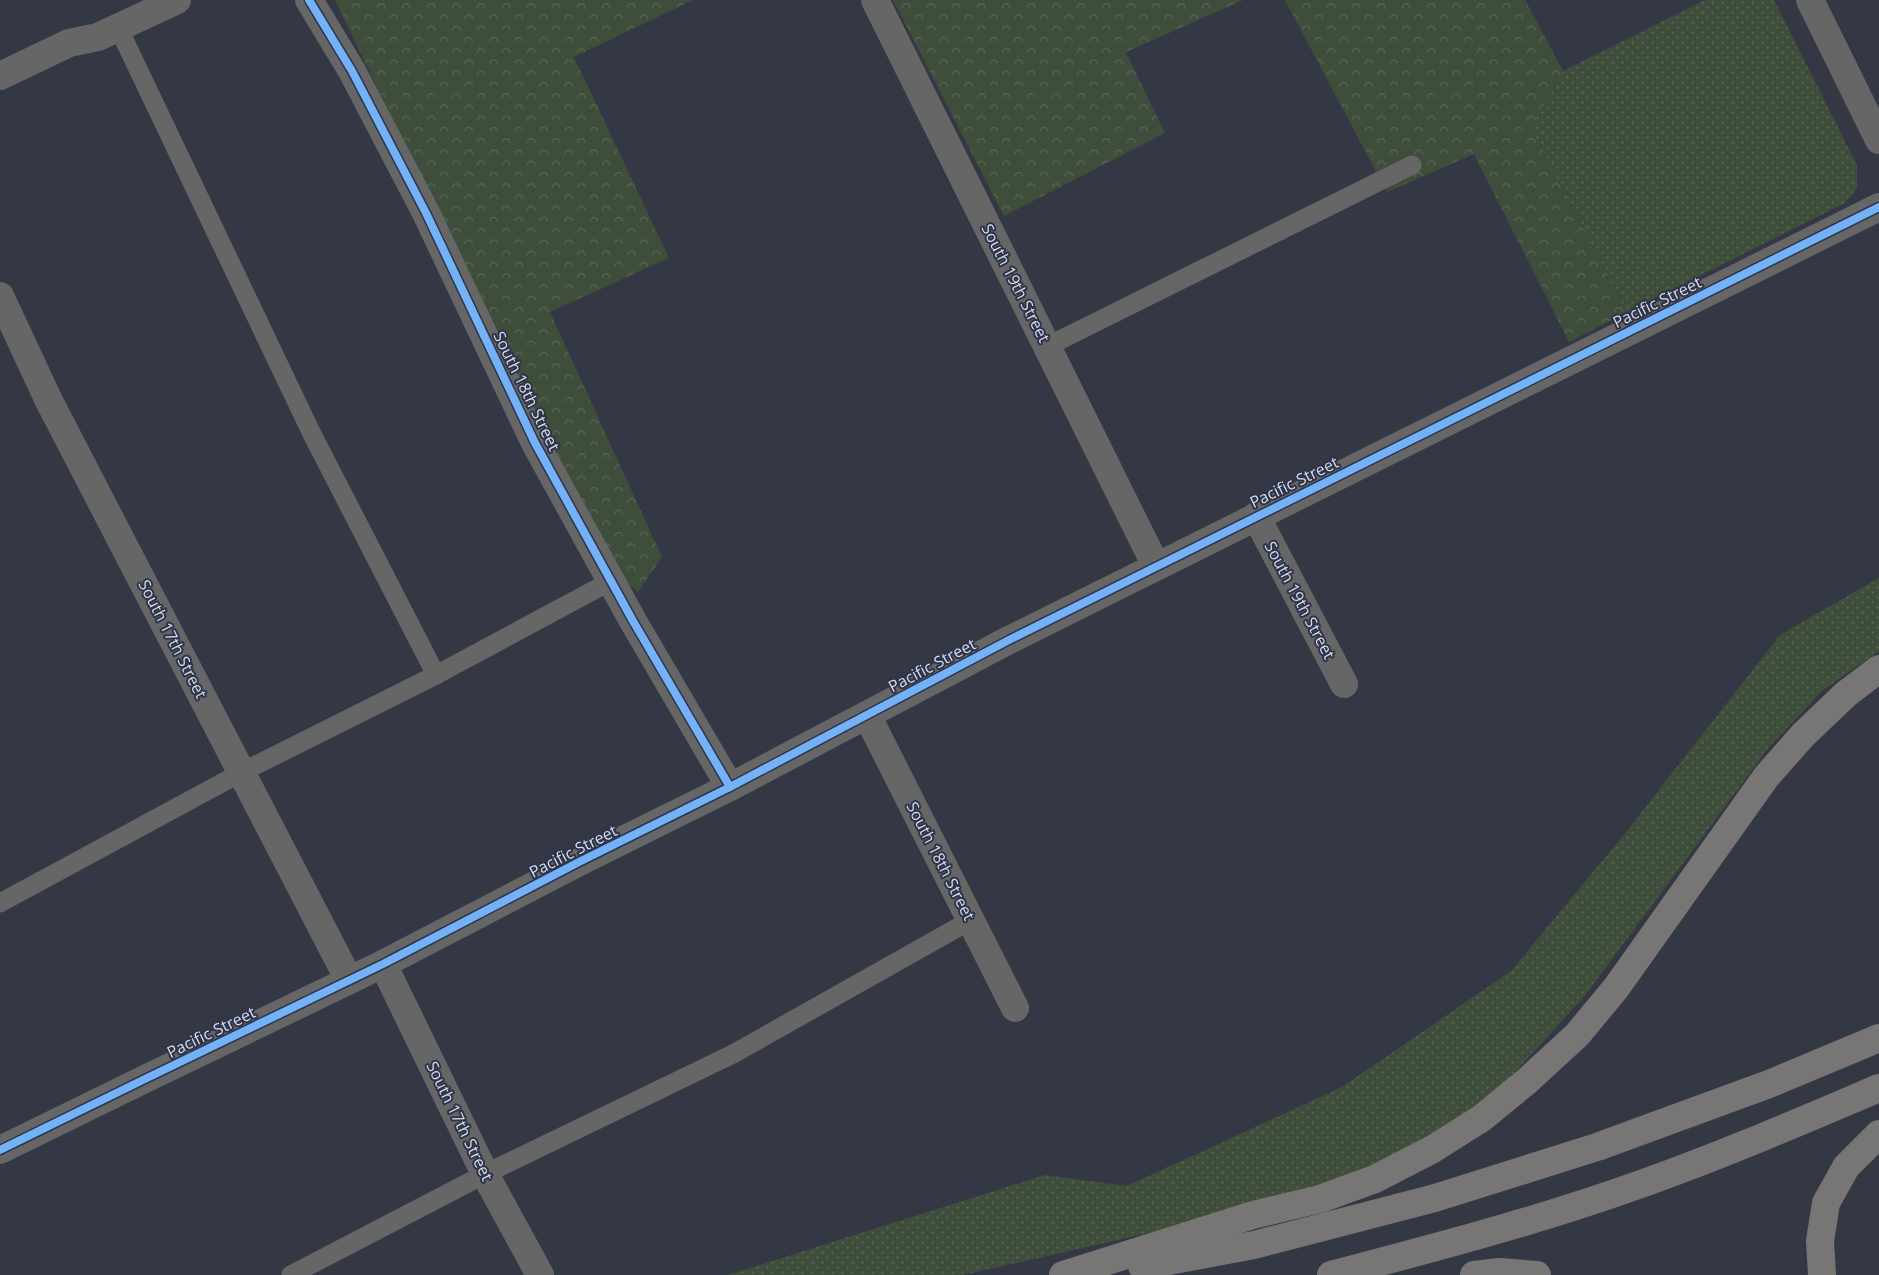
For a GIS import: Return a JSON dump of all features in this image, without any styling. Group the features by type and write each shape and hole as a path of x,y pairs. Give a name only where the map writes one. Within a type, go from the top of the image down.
{"highway":[{"path":"1063,1275 1253,1215 1320,1199 1375,1179 1433,1149 1482,1118 1527,1081 1577,1034 1616,988 1766,777 1803,735 1846,694 1879,669"},
{"path":"1093,1275 1254,1245 1435,1198 1606,1144 1769,1084 1879,1038"},
{"path":"1331,1275 1447,1245 1615,1193 1786,1128 1879,1088"},
{"path":"1822,1275 1820,1241 1826,1203 1846,1167 1879,1134"},
{"path":"1474,1275 1500,1272 1537,1275"}],"street":[{"path":"0,76 69,44 98,37 177,0"},
{"name":"South 18th Street","path":"310,0 352,71 422,204 535,442 611,581 730,787"},
{"name":"South 19th Street","path":"875,0 1156,566"},
{"path":"1810,0 1879,140"},
{"name":"Pacific Street","path":"0,1150 383,964 579,862 730,787 1009,640 1879,207"},
{"name":"South 17th Street","path":"0,296 49,401 349,980"},
{"name":"South 19th Street","path":"1256,516 1344,684"},
{"name":"South 18th Street","path":"867,715 1015,1008"},
{"name":"South 17th Street","path":"383,964 486,1174 540,1275"}],"lane":[{"path":"118,28 312,434 436,675"},
{"path":"1048,346 1412,165"},
{"path":"0,903 242,772 436,675 611,581"},
{"path":"291,1275 486,1174 733,1054 971,920"}],"green space":[{"path":"335,0 693,0 574,57 669,258 550,312 662,557 638,592 608,567"},
{"path":"893,0 1243,0 1126,52 1165,133 1004,216"},
{"path":"1285,0 1525,0 1563,71 1531,128 1627,312 1569,342 1474,154 1387,192"},
{"path":"1705,0 1774,0 1857,165 1857,188 1845,203 1627,312 1531,128 1563,71"},
{"path":"1879,578 1879,651 1823,690 1769,747 1584,997 1502,1086 1425,1143 1364,1173 1256,1209 963,1275 728,1275 1045,1175 1127,1186 1342,1087 1511,971 1623,836 1780,635"}],"cycle path":[{"path":"309,0 352,71 426,213 535,443 633,621 730,787"},
{"path":"0,1150 383,964 579,862 730,787 1009,640 1879,207"}]}
